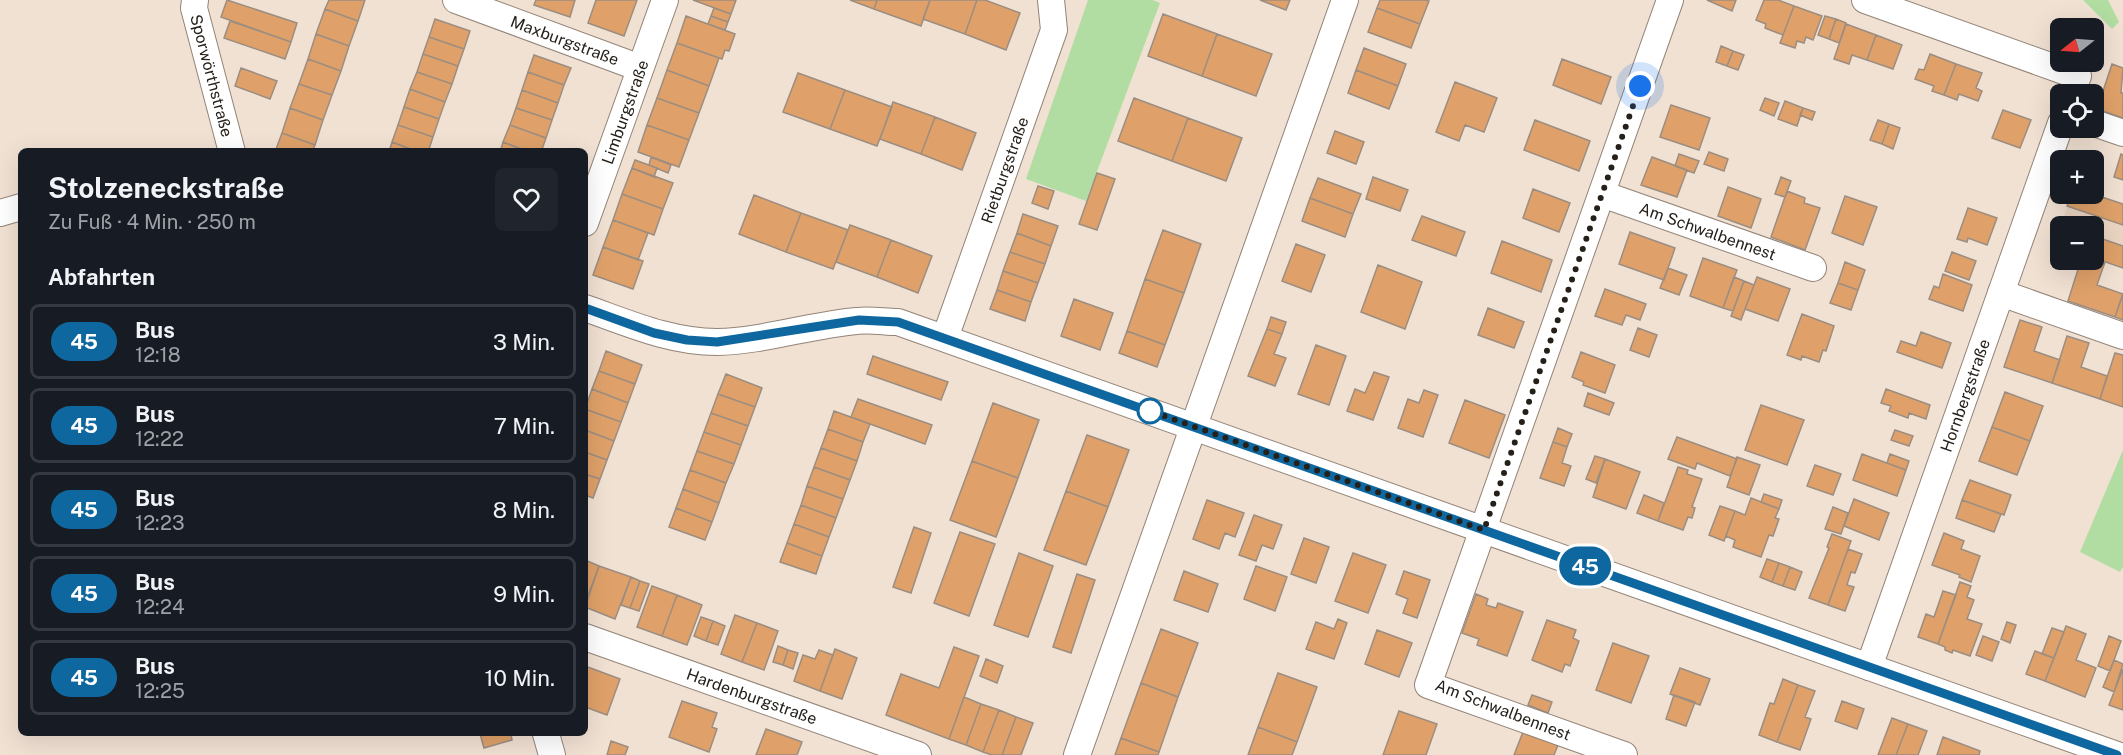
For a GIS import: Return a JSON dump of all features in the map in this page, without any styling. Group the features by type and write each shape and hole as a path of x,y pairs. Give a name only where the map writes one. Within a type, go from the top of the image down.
{"street":[{"name":"Sporwörthstraße","path":"195,0 194,8 231,148"},
{"name":"Maxburgstraße","path":"456,0 640,68"},
{"name":"Limburgstraße","path":"588,215 665,0"},
{"name":"Rietburgstraße","path":"945,338 1054,30 1051,0"},
{"path":"1077,755 1345,0"},
{"name":"Am Schwalbennest","path":"1624,755 1428,685 1670,0"},
{"path":"1865,0 2072,84"},
{"path":"2104,126 2123,133"},
{"name":"Hornbergstraße","path":"1869,667 2056,138"},
{"name":"Am Schwalbennest","path":"1602,194 1813,268"},
{"path":"0,213 18,208"},
{"path":"2001,293 2123,336"},
{"path":"588,309 654,333 687,340 717,342 859,320 898,322 2117,755"},
{"name":"Hardenburgstraße","path":"588,638 918,755"},
{"path":"547,736 552,755"}],"shaded area":[{"path":"2104,198 2123,204 2123,268 2104,261 2104,216 2064,216 2068,204 2104,204"}],"green space":[{"path":"1088,0 1153,0 1160,3 1086,201 1026,179"},
{"path":"2083,0 2108,0 2119,22 2112,29 2104,18 2101,18"},
{"path":"2123,450 2123,567 2120,572 2080,552"}],"building":[{"path":"227,0 297,23 291,42 221,17"},
{"path":"329,0 365,0 358,21 325,9"},
{"path":"536,0 575,0 570,17 534,5"},
{"path":"596,0 637,0 624,36 588,23"},
{"path":"693,0 736,0 731,14"},
{"path":"850,0 877,0 874,9"},
{"path":"877,0 930,0 921,26 874,9"},
{"path":"930,0 977,0 965,34 923,19"},
{"path":"977,0 985,0 1020,13 1006,50 965,34"},
{"path":"1260,0 1290,0 1286,10"},
{"path":"1380,0 1429,1 1420,24 1377,8"},
{"path":"1707,0 1736,0 1732,11"},
{"path":"1764,0 1778,0 1794,6 1783,35 1765,28 1766,24 1756,20"},
{"path":"1794,6 1822,16 1813,40 1806,37 1804,43 1797,41 1795,48 1780,43"},
{"path":"714,8 731,14 728,22 711,16"},
{"path":"1377,8 1420,24 1411,48 1368,32"},
{"path":"325,9 358,21 349,46 316,34"},
{"path":"1163,14 1217,34 1202,76 1148,56"},
{"path":"686,16 735,34 729,51 725,50 722,59 677,43"},
{"path":"711,16 728,22 725,30 708,24"},
{"path":"1825,16 1836,19 1829,39 1818,35"},
{"path":"435,19 470,31 464,49 429,37"},
{"path":"1836,19 1846,23 1839,43 1829,39"},
{"path":"230,21 291,42 285,59 224,38"},
{"path":"1846,24 1876,35 1867,60 1852,55 1849,64 1834,59"},
{"path":"316,34 349,46 341,71 308,59"},
{"path":"1217,34 1272,54 1256,96 1202,76"},
{"path":"1876,35 1902,45 1893,69 1867,60"},
{"path":"429,37 464,49 458,66 423,54"},
{"path":"677,43 719,58 709,86 667,70"},
{"path":"1721,46 1733,51 1727,66 1716,62"},
{"path":"1364,48 1406,64 1398,86 1356,70"},
{"path":"1733,51 1744,55 1738,70 1727,66"},
{"path":"423,54 458,66 452,84 417,72"},
{"path":"1930,54 1956,64 1944,95 1932,91 1934,86 1915,79 1919,69 1924,70"},
{"path":"534,55 571,68 564,85 528,72"},
{"path":"308,59 341,71 332,95 299,84"},
{"path":"1562,59 1611,77 1601,104 1553,85"},
{"path":"1956,64 1982,73 1976,88 1982,91 1978,101 1959,94 1957,100 1944,95"},
{"path":"2112,64 2123,68 2121,93 2123,93 2123,118 2104,111 2104,88"},
{"path":"241,68 277,81 270,99 235,86"},
{"path":"667,70 709,86 699,113 657,98"},
{"path":"1356,70 1398,86 1389,109 1348,93"},
{"path":"417,72 452,84 445,102 410,89"},
{"path":"528,72 564,85 558,103 522,90"},
{"path":"798,73 845,90 830,129 783,112"},
{"path":"1455,82 1497,98 1484,132 1465,125 1459,141 1436,132"},
{"path":"299,84 332,95 323,120 290,108"},
{"path":"410,89 445,102 439,119 404,107"},
{"path":"522,90 558,103 552,120 516,108"},
{"path":"845,90 892,107 877,146 830,129"},
{"path":"657,98 699,113 689,140 647,125"},
{"path":"1134,98 1188,118 1172,161 1118,141"},
{"path":"1765,98 1779,103 1774,116 1760,110"},
{"path":"1785,101 1803,108 1797,126 1778,119"},
{"path":"893,102 935,117 921,154 880,139"},
{"path":"1671,105 1710,118 1699,150 1660,137"},
{"path":"404,107 439,119 433,137 398,125"},
{"path":"290,108 323,120 315,145 282,133"},
{"path":"516,108 552,120 546,138 510,125"},
{"path":"1803,108 1815,112 1812,120 1800,115"},
{"path":"2003,110 2031,120 2020,148 1992,138"},
{"path":"935,117 976,133 962,170 921,154"},
{"path":"1188,118 1242,138 1226,181 1172,161"},
{"path":"1535,120 1590,141 1579,171 1524,150"},
{"path":"1878,120 1889,124 1882,144 1870,140"},
{"path":"1889,124 1900,128 1893,149 1882,144"},
{"path":"398,125 433,137 429,148 408,148 392,142"},
{"path":"510,125 546,138 542,148 519,148 503,142"},
{"path":"647,125 689,140 679,167 638,152"},
{"path":"1335,131 1364,142 1356,164 1327,153"},
{"path":"282,133 315,145 314,148 276,148"},
{"path":"392,142 408,148 390,148"},
{"path":"503,142 519,148 501,148"},
{"path":"1709,152 1728,159 1724,171 1704,164"},
{"path":"1679,154 1699,161 1694,173 1675,166"},
{"path":"2121,154 2123,155 2123,180 2114,177"},
{"path":"651,157 671,165 668,173 649,165"},
{"path":"1652,157 1687,170 1677,197 1641,185"},
{"path":"635,160 657,168 654,177 632,168"},
{"path":"632,168 673,183 663,209 622,194"},
{"path":"1097,173 1115,179 1097,230 1079,224"},
{"path":"1373,177 1408,190 1400,211 1366,199"},
{"path":"1781,177 1791,181 1785,197 1775,194"},
{"path":"1318,178 1361,194 1353,214 1310,198"},
{"path":"1038,186 1054,191 1048,209 1032,203"},
{"path":"1728,187 1761,199 1751,228 1718,216"},
{"path":"1533,189 1570,203 1559,232 1523,218"},
{"path":"1787,191 1805,198 1804,203 1820,208 1805,250 1771,237"},
{"path":"622,194 663,209 654,235 613,220"},
{"path":"754,195 801,213 786,252 739,234"},
{"path":"1845,196 1877,207 1863,245 1832,233"},
{"path":"1310,198 1353,214 1345,237 1302,221"},
{"path":"2104,198 2123,204 2123,225 2104,219 2104,216 2096,216 2067,206 2068,204 2104,204"},
{"path":"1968,208 1997,218 1987,245 1968,238 1967,242 1957,239"},
{"path":"801,213 848,230 833,269 786,252"},
{"path":"1023,214 1058,226 1051,246 1017,233"},
{"path":"1422,216 1465,232 1456,256 1412,240"},
{"path":"613,220 648,233 638,260 603,247"},
{"path":"850,225 891,240 877,277 836,262"},
{"path":"1163,230 1201,244 1184,293 1145,279"},
{"path":"1630,232 1675,248 1664,280 1619,264"},
{"path":"1017,233 1051,246 1045,264 1010,252"},
{"path":"2104,239 2123,246 2123,268 2104,261"},
{"path":"891,240 932,256 918,293 877,277"},
{"path":"1502,241 1552,260 1541,292 1491,273"},
{"path":"1296,244 1325,255 1311,292 1282,281"},
{"path":"603,247 643,261 633,289 593,275"},
{"path":"1010,252 1045,264 1038,283 1003,271"},
{"path":"1952,252 1976,261 1969,280 1945,271"},
{"path":"1703,258 1737,270 1723,308 1690,296"},
{"path":"1845,262 1865,270 1858,290 1838,283"},
{"path":"1378,265 1422,282 1405,329 1361,312"},
{"path":"1668,268 1687,275 1679,295 1660,288"},
{"path":"2078,270 2102,270 2097,285 2123,294 2115,317 2068,301"},
{"path":"1003,271 1038,283 1031,302 997,290"},
{"path":"1943,274 1972,285 1963,311 1929,299 1934,286 1939,288"},
{"path":"1734,277 1744,281 1733,311 1723,308"},
{"path":"1757,277 1790,289 1778,321 1745,309"},
{"path":"1145,279 1184,293 1165,345 1127,331"},
{"path":"1744,281 1754,285 1741,320 1731,316"},
{"path":"1838,283 1858,290 1851,310 1830,303"},
{"path":"1605,289 1646,304 1640,320 1626,315 1622,325 1595,316"},
{"path":"997,290 1031,302 1025,321 990,309"},
{"path":"2123,293 2123,320 2115,317"},
{"path":"1074,299 1113,313 1100,350 1061,336"},
{"path":"1488,308 1524,322 1514,348 1478,335"},
{"path":"1802,314 1834,326 1826,351 1823,350 1819,362 1802,356 1801,360 1787,355"},
{"path":"1271,317 1286,322 1282,334 1267,329"},
{"path":"2020,320 2042,327 2034,351 2060,360 2052,383 2004,367"},
{"path":"1638,328 1657,335 1649,357 1630,350"},
{"path":"1267,329 1282,334 1274,354 1286,358 1275,386 1248,376"},
{"path":"1127,331 1165,345 1157,367 1119,353"},
{"path":"1921,332 1951,343 1942,368 1897,352 1901,341 1916,346"},
{"path":"2067,336 2089,343 2081,367 2107,376 2100,399 2052,383"},
{"path":"1316,345 1346,356 1329,405 1298,394"},
{"path":"606,351 642,365 635,384 599,371"},
{"path":"1581,352 1615,365 1605,393 1583,385 1584,382 1572,377"},
{"path":"2115,353 2123,355 2123,407 2100,399"},
{"path":"873,356 948,382 941,400 867,374"},
{"path":"599,371 635,384 628,403 592,389"},
{"path":"1374,372 1389,377 1373,420 1347,411 1355,389 1365,393"},
{"path":"726,374 762,388 755,407 718,394"},
{"path":"592,389 628,403 621,422 588,410"},
{"path":"1886,389 1930,405 1926,419 1909,413 1908,418 1889,411 1891,406 1881,403"},
{"path":"1424,390 1438,395 1423,437 1398,428 1408,399 1419,403"},
{"path":"2005,392 2043,406 2030,441 1992,427"},
{"path":"1588,393 1614,403 1609,415 1584,406"},
{"path":"718,394 755,407 748,426 711,413"},
{"path":"858,399 932,425 925,444 851,417"},
{"path":"1465,400 1505,415 1489,458 1449,443"},
{"path":"993,403 1039,420 1018,478 972,461"},
{"path":"1761,405 1804,420 1787,465 1745,450"},
{"path":"588,410 621,422 614,441 588,431"},
{"path":"834,411 870,424 863,442 828,429"},
{"path":"711,413 748,426 741,445 704,432"},
{"path":"1992,427 2030,441 2017,475 1979,461"},
{"path":"1558,428 1572,434 1567,447 1553,442"},
{"path":"828,429 863,442 857,461 821,448"},
{"path":"1895,430 1913,436 1909,446 1891,440"},
{"path":"588,431 614,441 607,460 588,453"},
{"path":"704,432 741,445 734,464 697,451"},
{"path":"1087,435 1129,450 1108,507 1066,491"},
{"path":"1677,437 1737,459 1730,476 1697,463 1695,469 1668,459"},
{"path":"1553,442 1567,447 1562,463 1571,466 1564,486 1540,478"},
{"path":"821,448 857,461 850,480 814,467"},
{"path":"697,451 734,464 726,483 690,470"},
{"path":"588,453 607,460 600,479 588,475"},
{"path":"1862,454 1906,470 1897,496 1853,480"},
{"path":"1890,454 1909,461 1906,470 1887,463"},
{"path":"1595,456 1605,459 1596,483 1586,479"},
{"path":"1737,457 1760,465 1749,495 1727,487"},
{"path":"1605,459 1640,472 1626,509 1593,497"},
{"path":"972,461 1018,478 996,537 950,520"},
{"path":"1815,465 1841,474 1833,495 1807,486"},
{"path":"814,467 850,480 843,499 807,486"},
{"path":"1678,467 1688,470 1687,474 1702,479 1692,507 1695,508 1692,518 1688,517 1683,530 1658,521"},
{"path":"690,470 726,483 719,503 683,489"},
{"path":"588,475 600,479 593,498 588,496"},
{"path":"1970,480 2011,495 2004,515 1962,500"},
{"path":"807,486 843,499 836,518 801,505"},
{"path":"683,489 719,503 712,522 676,508"},
{"path":"1066,491 1108,507 1086,565 1044,550"},
{"path":"1764,494 1782,500 1779,509 1761,502"},
{"path":"1644,495 1664,503 1658,521 1637,513"},
{"path":"1751,498 1779,509 1775,518 1779,519 1773,536 1769,535 1761,557 1733,547 1735,540 1726,536 1735,511 1745,515"},
{"path":"1854,499 1889,513 1879,540 1844,526"},
{"path":"1207,500 1244,513 1235,537 1225,533 1219,549 1193,539"},
{"path":"1962,500 2001,514 1994,532 1956,518"},
{"path":"801,505 836,518 829,537 794,524"},
{"path":"1720,506 1735,511 1724,541 1709,535"},
{"path":"1833,507 1848,513 1841,534 1825,529"},
{"path":"676,508 712,522 705,540 669,527"},
{"path":"1254,515 1282,525 1273,549 1262,545 1256,561 1239,555"},
{"path":"794,524 829,537 822,556 787,543"},
{"path":"914,527 931,533 911,593 893,587"},
{"path":"960,532 995,544 969,616 934,603"},
{"path":"1944,533 1964,541 1961,549 1980,556 1971,582 1959,577 1960,575 1932,565"},
{"path":"1832,534 1851,541 1828,605 1809,598 1829,548 1827,547"},
{"path":"1304,538 1329,547 1316,583 1291,574"},
{"path":"787,543 822,556 816,574 780,562"},
{"path":"1848,549 1862,554 1855,573 1851,572 1847,585 1854,587 1845,611 1828,605"},
{"path":"1019,553 1053,566 1028,637 994,625"},
{"path":"1353,553 1386,565 1368,613 1335,601"},
{"path":"1767,559 1779,563 1772,582 1760,577"},
{"path":"588,561 599,566 588,596"},
{"path":"1779,563 1790,567 1783,586 1772,582"},
{"path":"599,566 631,577 615,619 588,608 588,598"},
{"path":"1256,566 1287,577 1275,611 1244,599"},
{"path":"1790,567 1802,572 1795,590 1783,586"},
{"path":"1184,571 1218,584 1208,612 1174,600"},
{"path":"1404,571 1430,580 1417,618 1403,613 1408,599 1396,594"},
{"path":"1077,574 1095,580 1071,653 1053,647"},
{"path":"631,577 640,581 630,608 621,605"},
{"path":"640,581 649,584 639,611 630,608"},
{"path":"1960,582 1971,586 1967,597 1974,600 1967,619 1982,624 1970,656 1953,650 1952,653 1938,644"},
{"path":"652,586 677,595 662,636 637,627"},
{"path":"1943,591 1956,595 1938,644 1918,637 1926,614 1934,617"},
{"path":"1476,594 1488,599 1486,605 1496,608 1498,603 1523,612 1507,656 1477,645 1479,639 1462,633"},
{"path":"677,595 702,605 687,645 662,636"},
{"path":"735,615 757,623 742,662 721,654"},
{"path":"701,617 713,621 706,641 694,636"},
{"path":"1338,619 1347,623 1334,659 1306,649 1316,622 1334,629"},
{"path":"1547,620 1576,630 1573,638 1579,641 1570,666 1565,664 1562,672 1532,660"},
{"path":"713,621 725,626 718,645 706,641"},
{"path":"2007,622 2016,625 2010,643 2001,639"},
{"path":"757,623 778,631 764,670 742,662"},
{"path":"2066,626 2086,634 2076,660 2096,668 2085,697 2045,681"},
{"path":"2052,628 2064,632 2054,658 2042,654"},
{"path":"1161,629 1198,643 1178,697 1141,683"},
{"path":"1377,630 1412,643 1399,677 1365,664"},
{"path":"1983,636 1999,642 1992,661 1976,655"},
{"path":"2109,636 2121,641 2110,671 2098,666"},
{"path":"1613,643 1649,656 1631,703 1596,690"},
{"path":"778,646 788,650 783,665 773,662"},
{"path":"954,647 979,656 949,739 886,715 901,674 939,688"},
{"path":"835,649 857,658 842,699 820,691"},
{"path":"788,650 798,653 793,669 783,665"},
{"path":"819,650 833,655 820,691 794,681 803,655 815,659"},
{"path":"2035,651 2054,658 2045,681 2026,674"},
{"path":"986,659 1003,666 997,683 980,676"},
{"path":"2114,660 2123,664 2114,692 2103,687"},
{"path":"588,667 620,679 607,715 588,708"},
{"path":"1680,668 1710,679 1700,705 1670,694"},
{"path":"2123,669 2123,710 2109,705"},
{"path":"1278,673 1317,687 1297,742 1258,727"},
{"path":"1783,679 1798,685 1777,742 1759,735 1770,703 1774,704"},
{"path":"1141,683 1178,697 1159,752 1121,738"},
{"path":"1798,685 1815,691 1805,717 1811,719 1800,750 1777,742"},
{"path":"1532,695 1552,702 1548,713 1528,705"},
{"path":"1674,695 1695,702 1686,726 1666,719"},
{"path":"964,697 981,704 966,745 949,739"},
{"path":"682,701 717,713 712,727 717,729 709,752 669,737"},
{"path":"1842,701 1864,709 1857,729 1835,721"},
{"path":"981,704 999,710 983,752 966,745"},
{"path":"999,710 1016,717 1002,755 992,755 983,752"},
{"path":"1399,711 1437,724 1426,755 1383,755"},
{"path":"1016,717 1033,723 1021,755 1002,755"},
{"path":"1892,718 1908,724 1896,755 1878,755"},
{"path":"1908,724 1927,731 1918,755 1896,755"},
{"path":"1258,727 1297,742 1292,755 1248,755"},
{"path":"766,729 802,742 797,755 756,755"},
{"path":"1523,732 1558,745 1554,755 1514,755"},
{"path":"481,736 511,736 512,740 484,748"},
{"path":"1943,737 1980,751 1979,755 1937,755"},
{"path":"1121,738 1159,752 1158,755 1115,755"},
{"path":"611,741 628,747 625,755 607,755"}],"bus line":[{"name":"45","path":"588,309 654,333 687,340 717,342 859,320 898,322 2117,755"}],"route":[{"path":"1150,411 1142,408 1484,530 1640,86"}]}
